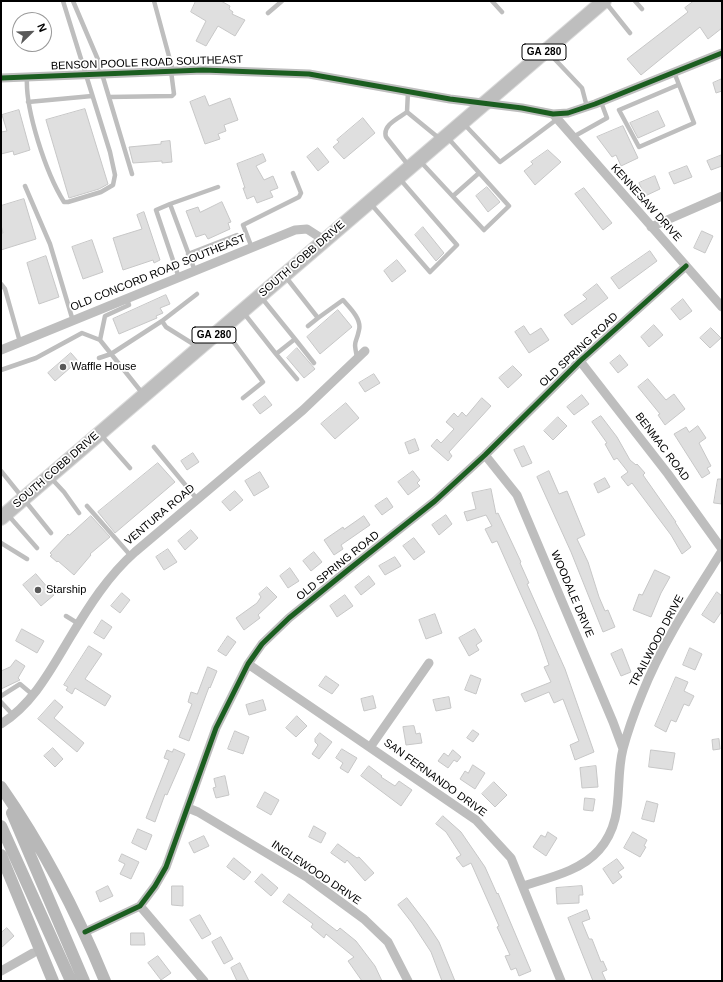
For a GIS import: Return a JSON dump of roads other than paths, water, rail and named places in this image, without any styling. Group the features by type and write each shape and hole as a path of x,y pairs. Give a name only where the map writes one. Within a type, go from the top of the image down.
{"main road":[{"name":"SOUTH COBB DRIVE","path":"4,516 284,274 604,1"},
{"path":"1,787 29,828 85,932 105,981"},
{"path":"1,787 84,981"},
{"path":"1,826 71,981"},
{"path":"1,855 53,981"}],"street":[{"path":"484,104 522,108 554,117 601,102 722,52"},
{"name":"BENSON POOLE ROAD SOUTHEAST","path":"1,78 172,71 256,71 309,74 484,104"},
{"name":"KENNESAW DRIVE","path":"554,117 722,307"},
{"path":"651,227 722,196"},
{"name":"OLD CONCORD ROAD SOUTHEAST","path":"1,350 296,230 306,229 324,240"},
{"name":"OLD SPRING ROAD","path":"85,932 140,906 155,886 166,867 216,728 248,664 262,644 289,618 435,501 485,455 580,361 686,266"},
{"name":"VENTURA ROAD","path":"1,724 13,715 33,695 114,572 197,499 303,410 365,351"},
{"name":"BENMAC ROAD","path":"580,361 668,474 722,550"},
{"name":"WOODALE DRIVE","path":"485,455 517,495 623,749"},
{"name":"TRAILWOOD DRIVE","path":"523,886 562,873 583,862 599,850 610,832 618,813 623,749 642,693 663,650 722,550"},
{"path":"371,746 429,662"},
{"name":"SAN FERNANDO DRIVE","path":"248,664 371,746 476,820 510,858 523,886 561,981"},
{"name":"INGLEWOOD DRIVE","path":"188,808 308,878 364,919 388,942 408,981"},
{"path":"140,906 204,981"},
{"path":"2,969 33,953"}],"lane":[{"path":"27,77 26,92 28,102 49,170 64,202 101,192 113,185 115,175 110,152 63,1"},
{"path":"73,1 99,62 101,74 132,174"},
{"path":"109,97 172,96 174,94 172,71 154,1"},
{"path":"268,13 282,1"},
{"path":"492,1 502,12"},
{"path":"604,1 630,32"},
{"path":"635,1 642,9"},
{"path":"546,50 582,88 587,107"},
{"path":"674,72 694,123 639,147 620,110 678,84"},
{"path":"408,90 408,112"},
{"path":"28,102 92,96"},
{"path":"572,138 607,118 601,102"},
{"path":"408,112 444,138 509,206 484,230 453,196 414,164 386,137 384,133 385,128 408,112"},
{"path":"462,122 500,162 554,117"},
{"path":"252,248 242,225 299,197 301,193 293,173"},
{"path":"453,196 479,173"},
{"path":"369,202 430,272 457,245 398,177"},
{"path":"25,186 50,244 73,321"},
{"path":"179,278 156,210 218,187"},
{"path":"170,204 195,271"},
{"path":"188,254 238,234"},
{"path":"284,274 318,318"},
{"path":"1,284 5,289 20,342"},
{"path":"98,358 111,354 162,320 197,294"},
{"path":"260,296 314,363"},
{"path":"100,340 105,316 129,305 127,299"},
{"path":"308,326 343,300 359,322 360,329 354,342 358,358"},
{"path":"242,311 297,379"},
{"path":"162,320 166,327 199,348"},
{"path":"222,328 263,382 243,398"},
{"path":"1,370 36,358 82,333 100,340 144,395"},
{"path":"276,354 295,339"},
{"path":"100,433 130,468"},
{"path":"154,447 197,499"},
{"path":"1,472 51,533"},
{"path":"50,476 79,513"},
{"path":"87,506 131,556"},
{"path":"4,516 37,548"},
{"path":"1,543 27,559"},
{"path":"66,616 79,624"},
{"path":"1,696 20,684 33,695"},
{"path":"1,702 13,715"}],"place":[{"name":"Waffle House","path":"63,367"},
{"name":"Starship","path":"38,590"}]}
